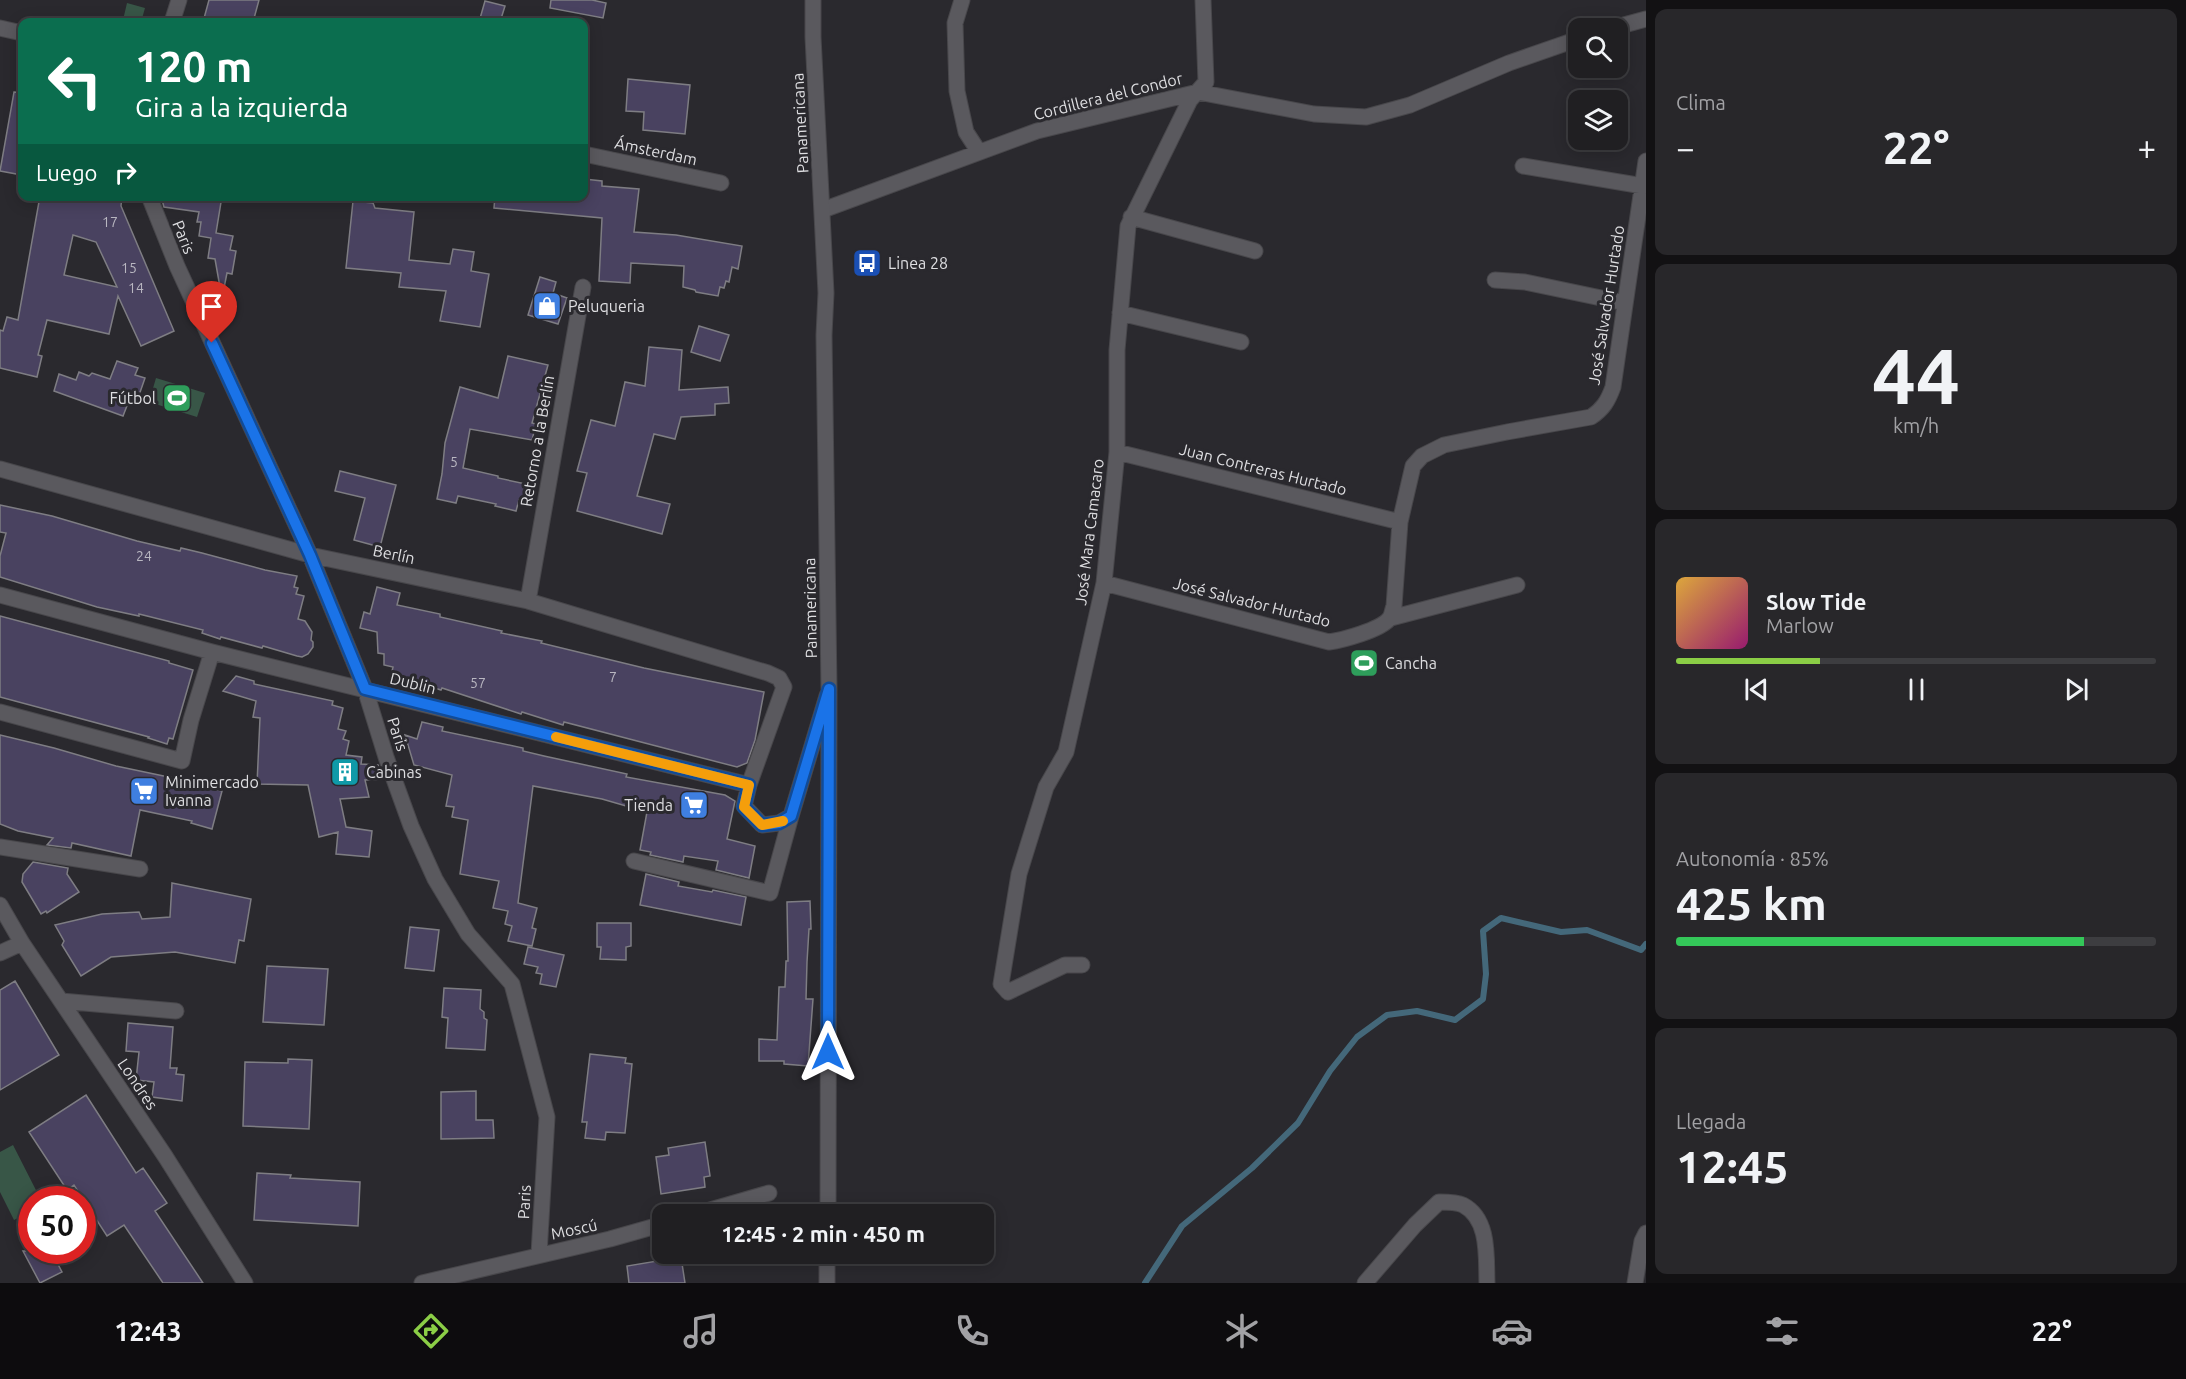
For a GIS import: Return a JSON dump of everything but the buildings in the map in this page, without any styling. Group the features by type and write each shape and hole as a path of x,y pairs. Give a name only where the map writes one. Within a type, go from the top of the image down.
{"street":[{"path":"173,18 179,0"},
{"name":"Panamericana","path":"813,0 826,293 824,335 829,689 828,1204"},
{"path":"962,0 955,23 957,92 966,132 979,152"},
{"name":"José Mara Camacaro","path":"1082,965 1065,965 1008,992 1001,984 1019,874 1046,787 1066,752 1104,583 1117,452 1117,350 1126,240 1131,216 1190,100 1204,86 1207,78 1203,0"},
{"path":"1628,24 1646,19"},
{"path":"0,28 18,32"},
{"name":"Cordillera del Condor","path":"823,210 1037,131 1198,92 1314,114 1366,117 1410,105 1509,63 1568,42"},
{"name":"Ámsterdam","path":"588,154 721,183"},
{"name":"José Salvador Hurtado","path":"1104,583 1329,642 1377,627 1391,618 1400,522 1413,466 1422,456 1434,449 1507,432 1591,417 1609,400 1613,387 1646,161"},
{"path":"1523,166 1642,186"},
{"name":"Paris","path":"151,201 177,266 310,555 365,689 411,826 435,879 468,934 512,984 547,1117 539,1254"},
{"path":"1131,216 1254,251"},
{"path":"1495,280 1525,282 1625,303"},
{"name":"Retorno a la Berlin","path":"528,601 583,287"},
{"path":"1120,313 1240,342"},
{"name":"Juan Contreras Hurtado","path":"1117,452 1400,522"},
{"name":"Berlín","path":"0,469 310,555 528,601 768,673 779,678 784,687 749,785"},
{"path":"1391,618 1517,585"},
{"name":"Dublin","path":"0,595 212,652 749,785"},
{"path":"0,712 182,761 191,720 212,652"},
{"path":"634,861 770,893 829,689"},
{"path":"749,785 744,807 762,825 779,823 791,816"},
{"path":"0,847 140,869"},
{"name":"Londres","path":"0,905 22,943 165,1156 245,1283"},
{"path":"0,952 22,943"},
{"path":"61,1001 176,1011"},
{"path":"731,1204 769,1193"},
{"path":"1365,1283 1415,1225 1439,1202 1462,1204 1478,1218 1485,1243 1486,1283"},
{"name":"Moscú","path":"422,1283 652,1227"},
{"path":"1635,1283 1642,1241 1646,1233"},
{"path":"827,1264 827,1283"}],"green space":[{"path":"127,3 145,8 142,18 123,18"},
{"name":"Fútbol","path":"156,378 205,393 197,417 149,402"},
{"path":"13,1145 34,1186 18,1186 18,1218 14,1220 0,1192 0,1152"}],"waterway":[{"path":"1145,1283 1182,1226 1252,1168 1298,1123 1330,1071 1357,1037 1387,1015 1417,1011 1455,1020 1483,999 1486,974 1483,931 1501,918 1561,932 1587,930 1641,950 1646,944"}],"slow traffic":[{"path":"556,737 749,785 744,807 762,825 783,821"}],"place":[{"name":"Linea 28","path":"867,263"},
{"name":"Peluqueria","path":"547,306"},
{"name":"Fútbol","path":"177,398"},
{"name":"Cancha","path":"1364,663"},
{"name":"Cabinas","path":"345,772"},
{"name":"Minimercado Ivanna","path":"144,791"},
{"name":"Tienda","path":"694,805"}],"route":[{"path":"212,343 310,555 365,689 749,785 744,807 762,825 779,823 791,816 829,689 828,1052"}]}
